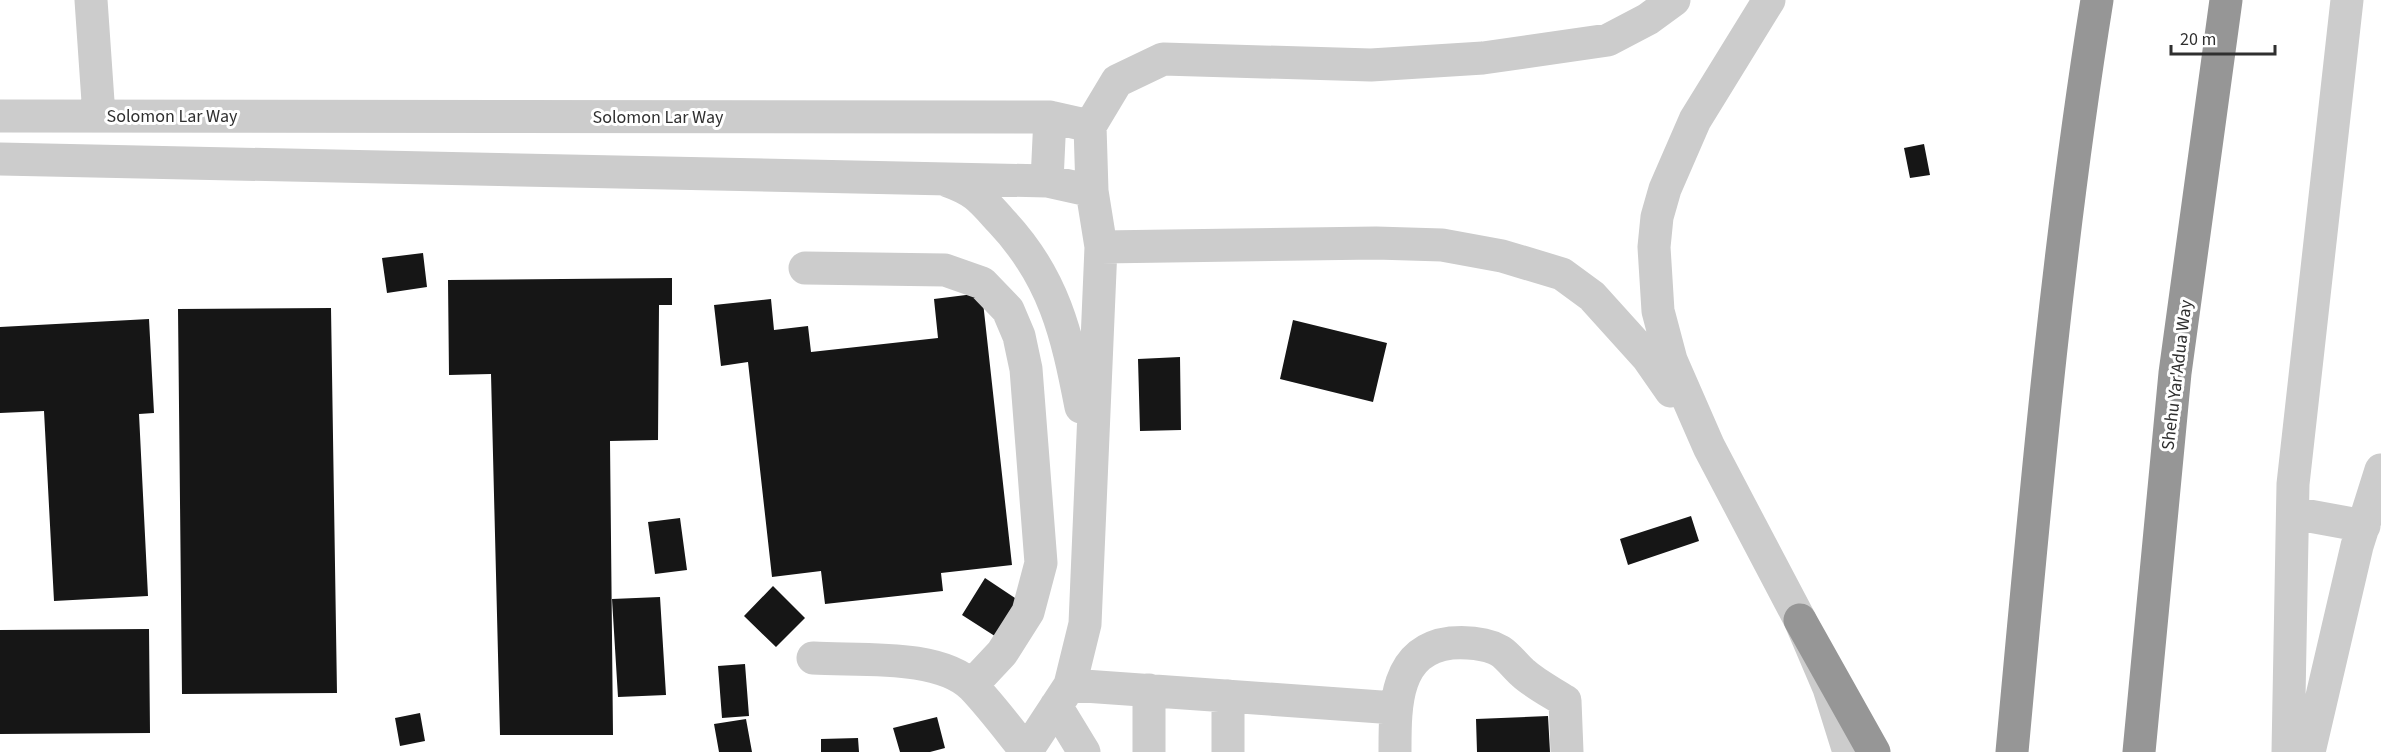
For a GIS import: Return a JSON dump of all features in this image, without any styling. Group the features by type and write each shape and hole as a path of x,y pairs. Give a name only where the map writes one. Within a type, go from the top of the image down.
{"highway":[{"path":"2012,752 2041,438 2072,157 2097,0"},
{"name":"Shehu Yar'Adua Way","path":"2139,752 2175,373 2226,0"},
{"path":"1800,620 1874,752"}],"street":[{"path":"91,0 99,116"},
{"path":"813,658 868,662 908,660 948,672 972,685 1026,752 1063,695 1084,624 1101,247 1092,191 1090,126 1117,81 1162,59 1371,65 1483,58 1608,40 1648,19 1674,0"},
{"path":"1769,0 1695,120 1657,217 1654,247 1658,311 1671,360 1709,447 1800,620 1829,688 1849,752"},
{"path":"2288,752 2293,484 2347,0"},
{"name":"Solomon Lar Way","path":"0,116 1050,117 1090,126"},
{"path":"1047,181 1050,117"},
{"path":"0,159 1047,181 1092,191"},
{"path":"940,178 972,189 1037,265 1060,314 1090,457"},
{"path":"1101,247 1237,243 1442,245 1502,256 1562,274 1592,296 1648,358 1709,447"},
{"path":"805,268 945,270 982,284 1008,310 1019,336 1026,369 1041,563 1028,612 1002,653 972,685"},
{"path":"2309,752 2367,538 2381,470"},
{"path":"2293,513 2367,538"},
{"path":"1395,752 1395,708 1403,682 1415,657 1434,645 1465,642 1500,651 1525,675 1565,701 1567,752"},
{"path":"1063,695 1149,690 1395,708"},
{"path":"1149,690 1149,752"},
{"path":"1063,695 1084,752"},
{"path":"1228,696 1228,752"}],"building":[{"path":"1924,144 1930,175 1910,178 1904,148"},
{"path":"423,253 427,287 387,293 382,258"},
{"path":"672,278 672,305 659,305 658,440 610,441 613,735 500,735 491,374 449,375 448,280"},
{"path":"982,293 1012,565 941,573 943,591 825,604 821,571 772,577 748,362 721,366 714,305 771,299 774,330 808,326 811,352 938,338 934,299"},
{"path":"331,308 337,693 182,694 178,309"},
{"path":"149,319 154,413 139,414 148,596 54,601 44,411 0,413 0,327"},
{"path":"1293,320 1387,343 1373,402 1280,379"},
{"path":"1180,357 1181,430 1140,431 1138,359"},
{"path":"1691,516 1699,541 1628,565 1620,539"},
{"path":"680,518 687,570 655,574 648,522"},
{"path":"985,578 1024,604 1001,640 962,615"},
{"path":"773,586 805,618 776,647 744,616"},
{"path":"660,597 666,695 618,697 612,599"},
{"path":"149,629 150,733 0,734 0,630"},
{"path":"745,664 749,716 722,718 718,666"},
{"path":"420,713 425,741 400,746 395,718"},
{"path":"1548,716 1550,752 1477,752 1476,719"},
{"path":"937,717 945,748 930,752 900,752 893,728"},
{"path":"746,719 752,752 719,752 714,724"},
{"path":"858,738 859,752 821,752 821,739"}]}
